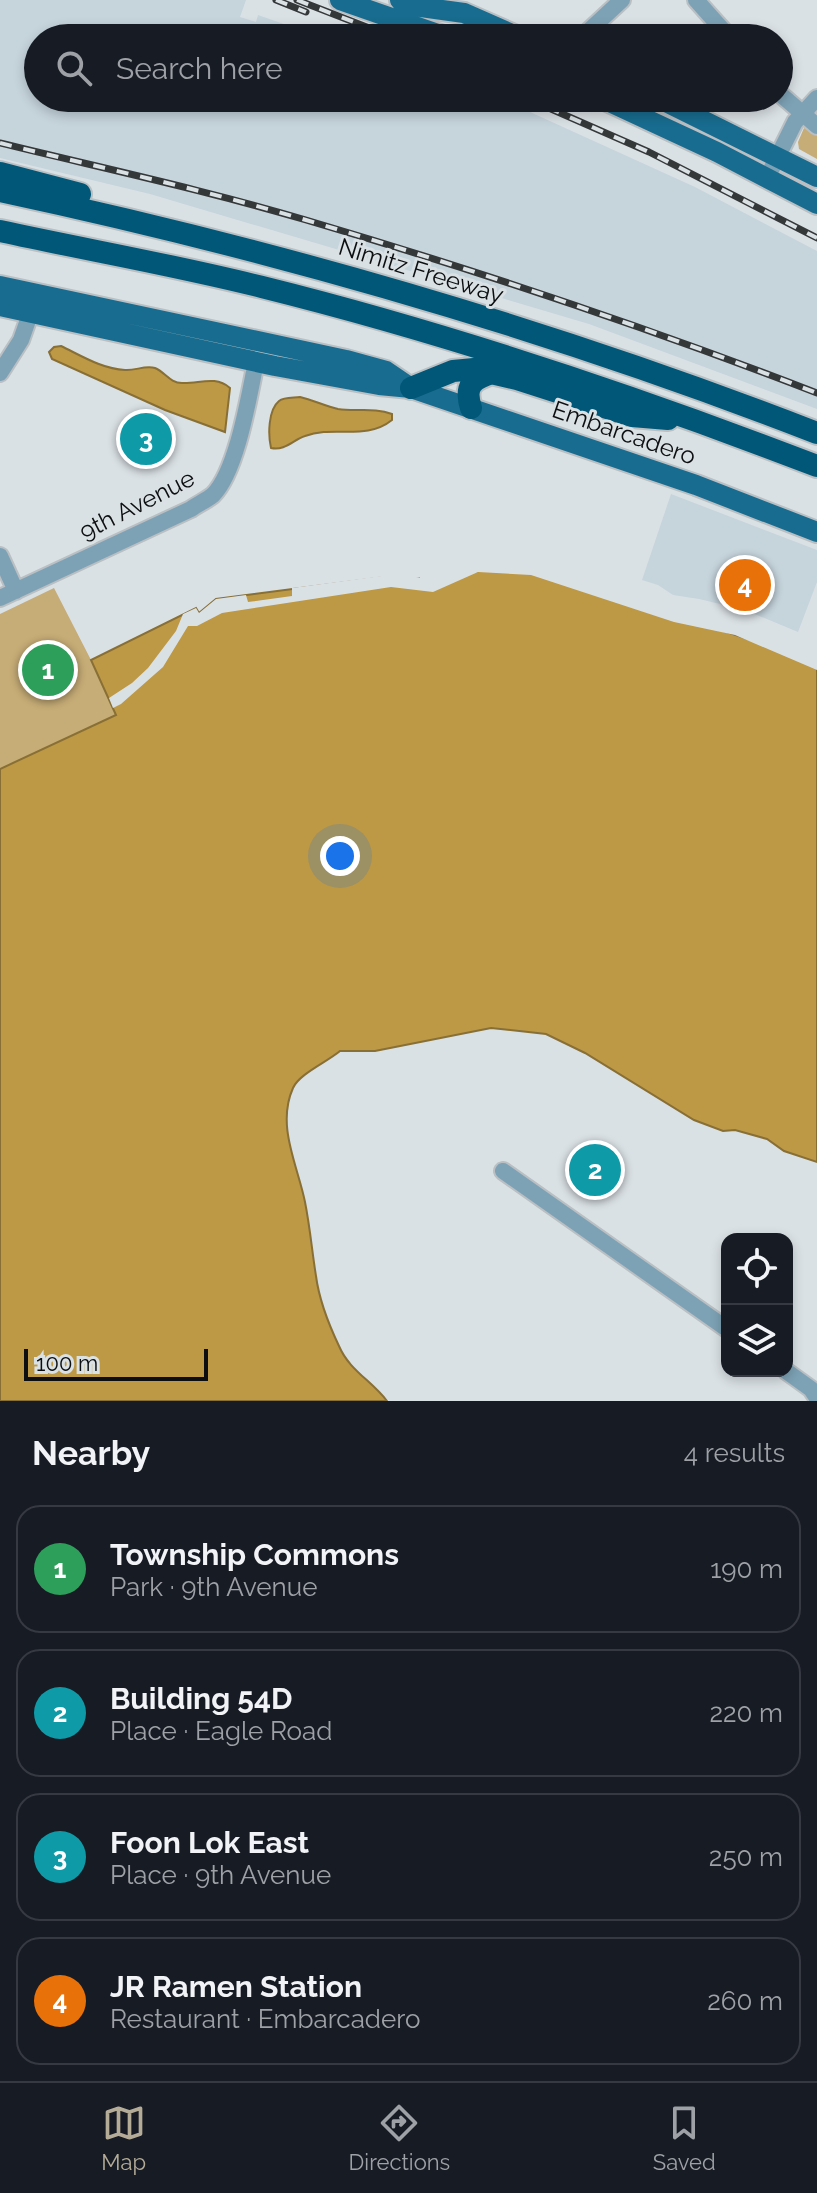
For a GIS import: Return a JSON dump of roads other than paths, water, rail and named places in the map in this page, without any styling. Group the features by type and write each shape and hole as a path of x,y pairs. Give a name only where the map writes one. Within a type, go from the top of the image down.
{"highway":[{"path":"0,173 156,215 280,257"},
{"name":"Nimitz Freeway","path":"0,191 280,257 410,292 577,345 817,433"},
{"path":"0,231 161,263 363,314 522,361 701,421 817,466"},
{"path":"411,388 453,371 474,369 632,416 701,421"},
{"path":"471,408 468,389 471,383 476,378 494,373"}],"main road":[{"path":"340,0 377,8 415,24"},
{"path":"400,0 421,7 457,6 493,24"},
{"path":"630,112 817,204"},
{"path":"687,112 817,177"},
{"name":"Embarcadero","path":"0,286 34,303 256,362 411,388 696,485 817,532"},
{"name":"Embarcadero","path":"0,306 34,303 346,360 386,371 411,388"}],"street":[{"path":"596,24 622,0"},
{"path":"696,0 717,24"},
{"path":"767,178 795,122 817,98"},
{"path":"793,106 817,126"},
{"path":"0,373 21,340 34,303"},
{"name":"9th Avenue","path":"0,598 191,509 212,496 233,458 256,362"},
{"path":"0,556 16,591"},
{"path":"503,1171 721,1325"},
{"path":"793,1376 811,1389 815,1398"}],"railway":[{"path":"276,0 306,12"},
{"path":"297,0 359,24"},
{"path":"558,112 649,152 817,238"},
{"path":"0,143 230,199 371,239 627,323 817,393"}],"place":[{"name":"Foon Lok East","path":"146,439"},
{"name":"JR Ramen Station","path":"745,585"},
{"name":"Township Commons","path":"48,670"},
{"name":"Building 54D","path":"595,1170"}]}
